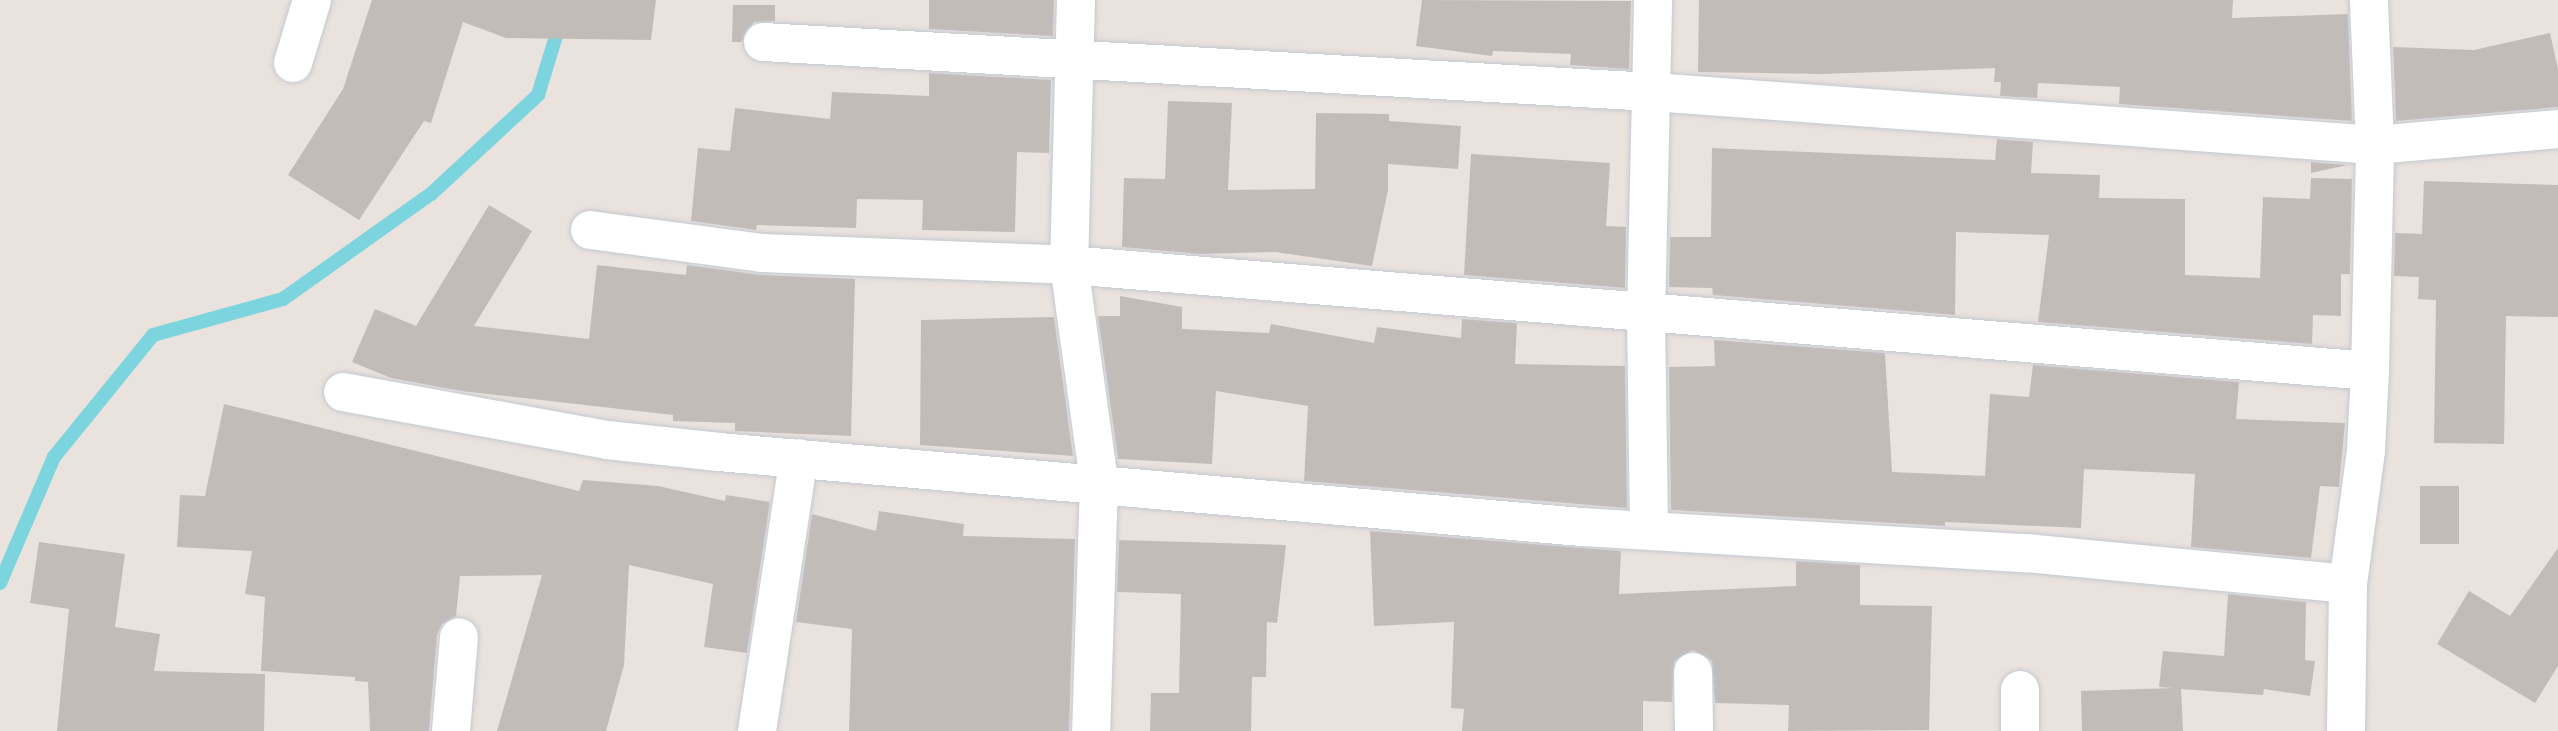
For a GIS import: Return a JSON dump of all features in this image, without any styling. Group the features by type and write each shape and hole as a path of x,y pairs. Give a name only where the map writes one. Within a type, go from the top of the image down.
{"street":[{"path":"293,63 312,0"},
{"path":"1076,0 1069,265 1099,482 1091,731"},
{"path":"1649,528 1646,315 1653,0"},
{"path":"2346,731 2348,584 2366,450 2370,370 2375,145 2370,0"},
{"path":"763,43 1653,92 2375,145 2558,129"},
{"path":"590,230 762,253 1069,265 1646,315 2370,370"},
{"path":"343,392 607,440 1582,527 1649,528 2026,553 2348,584"},
{"path":"757,731 799,458"},
{"path":"451,731 459,637"},
{"path":"1693,672 1694,731"},
{"path":"2020,690 2020,731"}],"building":[{"path":"372,0 656,0 651,40 506,38 463,22 431,123 424,121 359,220 288,175 343,89"},
{"path":"929,0 1054,0 1053,36 929,29"},
{"path":"1422,0 1631,1 1629,69 1570,65 1571,54 1493,51 1492,56 1416,46"},
{"path":"1699,0 2233,0 2232,18 2348,14 2352,121 2119,104 2120,87 2038,83 2037,98 2000,96 2001,82 1994,82 1995,68 1822,74 1698,72"},
{"path":"733,5 775,5 775,21 754,22 741,42 732,42"},
{"path":"2550,33 2558,69 2558,107 2396,121 2393,47 2474,50"},
{"path":"929,73 1051,80 1049,153 1017,152 1015,232 922,230 923,200 857,199 856,228 757,225 756,230 691,221 698,148 730,151 735,108 830,119 832,92 929,96"},
{"path":"1168,101 1232,103 1228,190 1315,189 1316,113 1389,114 1389,121 1461,126 1458,169 1388,164 1388,190 1372,266 1275,252 1200,254 1122,247 1124,178 1165,179"},
{"path":"1997,139 2033,142 2031,173 2100,175 2099,198 2185,199 2185,275 2260,278 2263,197 2310,199 2311,178 2352,179 2350,274 2341,274 2341,316 2313,315 2312,344 2038,322 2049,235 1956,232 1955,315 1713,295 1712,288 1669,287 1670,237 1711,237 1712,148 1995,160"},
{"path":"1471,154 1610,163 1606,226 1626,227 1625,288 1464,275"},
{"path":"2311,162 2347,165 2311,173"},
{"path":"2424,181 2558,185 2558,317 2506,316 2504,444 2434,443 2436,300 2418,299 2419,277 2394,276 2395,233 2422,234"},
{"path":"489,205 532,231 474,326 589,339 597,265 686,275 687,265 761,275 855,279 851,436 735,431 735,423 673,421 673,415 461,391 391,378 352,362 375,309 416,326"},
{"path":"1120,296 1182,307 1182,329 1269,333 1271,324 1374,343 1377,327 1461,338 1462,319 1517,323 1515,364 1625,366 1627,508 1304,481 1308,406 1216,391 1212,464 1118,459 1098,316 1120,316"},
{"path":"1054,317 1073,456 920,445 921,320"},
{"path":"1714,340 1885,353 1892,472 1985,476 1990,394 2029,397 2033,365 2239,382 2236,419 2345,423 2339,487 2320,486 2311,558 2191,547 2195,474 2084,469 2081,528 1945,522 1945,526 1671,510 1669,367 1715,366"},
{"path":"224,404 579,491 583,480 658,486 725,501 726,495 770,502 747,653 704,647 713,584 629,565 624,665 606,731 497,731 542,575 460,576 456,616 442,624 437,635 429,731 370,731 368,682 355,681 355,677 261,671 265,597 245,594 252,551 177,547 180,495 205,496"},
{"path":"2420,486 2459,486 2459,544 2420,544"},
{"path":"879,511 964,524 963,536 1075,539 1069,731 849,731 852,629 796,622 812,514 876,531"},
{"path":"1370,531 1621,551 1619,594 1796,586 1796,561 1860,565 1860,605 1932,606 1929,730 1788,731 1789,705 1715,703 1712,661 1693,650 1674,662 1672,702 1643,701 1643,731 1462,731 1464,709 1451,708 1454,622 1374,626"},
{"path":"1119,540 1286,545 1277,623 1267,622 1266,677 1252,677 1251,731 1150,731 1151,693 1179,693 1181,594 1117,592"},
{"path":"39,542 125,554 115,627 160,634 154,671 265,674 264,731 57,731 69,609 30,603"},
{"path":"2558,548 2558,666 2535,703 2437,644 2469,591 2510,616"},
{"path":"2228,594 2306,602 2305,660 2315,661 2310,696 2264,689 2263,695 2181,689 2183,731 2082,731 2081,691 2174,688 2159,687 2163,651 2224,656"}],"waterway":[{"path":"0,583 54,457 153,335 283,299 431,194 538,95 567,0"}]}
